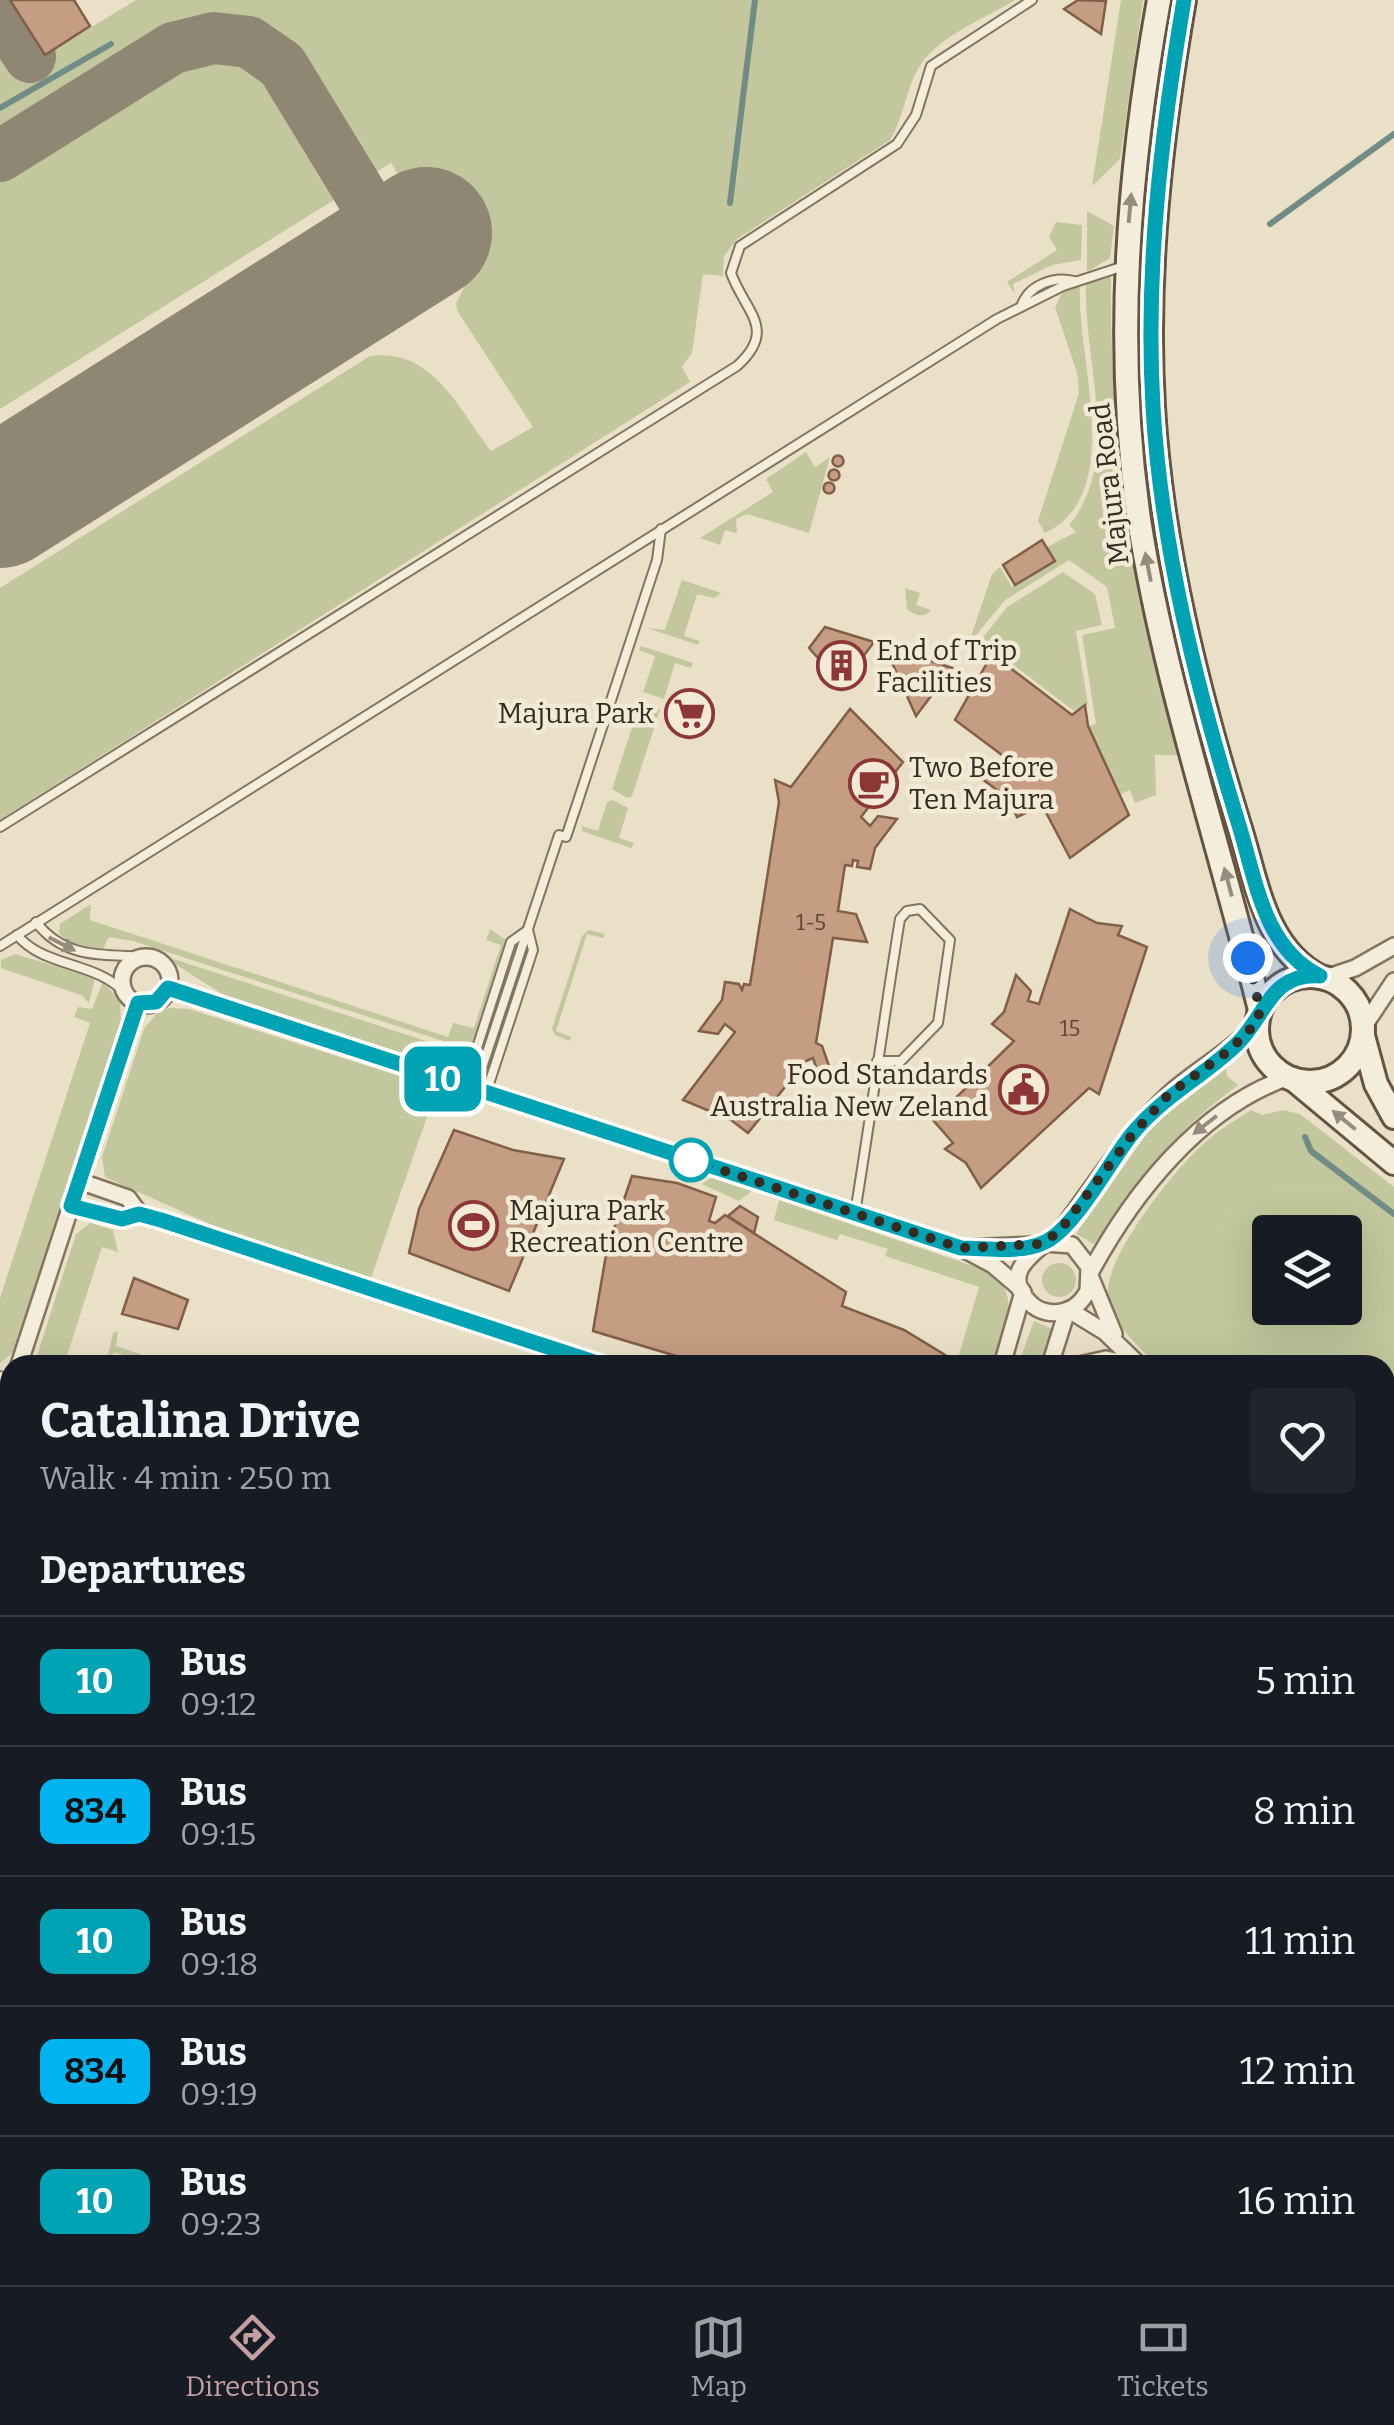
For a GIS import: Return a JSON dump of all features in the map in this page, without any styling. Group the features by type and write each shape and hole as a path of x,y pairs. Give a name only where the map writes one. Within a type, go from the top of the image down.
{"main road":[{"name":"Majura Road","path":"1159,0 1145,77 1126,265 1128,409 1140,520 1172,670 1259,1016"},
{"name":"Majura Road","path":"1184,0 1164,126 1153,244 1153,408 1162,492 1218,756 1264,905 1282,949 1323,977"},
{"path":"1394,1117 1376,1084 1352,997 1323,977 1284,982 1259,1016 1264,1055 1394,1162"},
{"path":"1291,1078 1317,1081 1339,1073 1355,1055 1362,1031"}],"street":[{"path":"1323,977 1355,968 1394,946"},
{"path":"22,1355 132,999 124,970 134,960 148,957 166,968 168,988 156,1002 132,999"},
{"path":"1362,1031 1394,981"},
{"path":"168,988 961,1248 993,1265 1039,1309 1068,1310 1122,1348"},
{"path":"1005,1355 1022,1291 1023,1260 1059,1232 1154,1109 1230,1050 1259,1016"},
{"path":"1053,1355 1068,1310 1084,1297 1090,1275 1157,1176 1189,1138 1245,1096 1291,1078"},
{"path":"79,1181 128,1198 139,1214"},
{"path":"71,1206 122,1219 139,1214 572,1355"},
{"path":"961,1248 1072,1245 1084,1256 1105,1319 1128,1355"}],"lane":[{"path":"0,827 737,366 754,346 758,331 732,273 740,246 891,148 914,120 931,66 1032,0"},
{"path":"0,946 1022,306 1076,281 1126,265"},
{"path":"475,1089 533,948 528,930 559,835 566,837 657,560 661,530"},
{"path":"855,1214 877,1062 900,919 907,910 920,909 950,940 938,1023 901,1061 877,1062"},
{"path":"36,922 52,941 65,948 94,955 148,957"},
{"path":"475,1089 511,942 528,930"},
{"path":"17,934 36,951 102,974 132,999"}],"green space":[{"path":"136,0 1015,0 950,37 927,56 890,140 737,239 724,256 723,276 703,274 692,353 682,367 690,382 0,820 0,588 370,356 411,361 427,371 454,399 491,451 533,427 458,312 456,303 466,284 391,163 363,180 288,58 265,40 227,29 185,30 0,142 0,39 21,70"},
{"path":"1121,0 1143,0 1120,159 1092,186"},
{"path":"210,46 235,51 276,80 307,124 345,193 0,409 0,164 156,65"},
{"path":"1087,211 1114,226 1110,258 1087,272"},
{"path":"1056,222 1082,225 1081,260 1052,265 1013,284 1015,294 1007,282 1057,250 1049,237"},
{"path":"1111,276 1115,398 1129,517 1180,755 1155,755 1156,795 1135,803 1130,790 1119,795 1088,726 1096,724 1082,635 1115,628 1107,587 1069,560 1005,600 968,645 992,574 1000,567 1012,587 1054,561 1047,547 1076,532 1069,525 1085,499 1094,471 1097,441 1086,284"},
{"path":"1080,285 1092,422 1091,457 1084,488 1070,514 1045,533 1038,521 1079,393 1077,373 1055,307 1063,291"},
{"path":"806,452 815,467 830,457 809,533 747,514 736,519 737,533 725,530 720,545 700,538 773,492 766,479"},
{"path":"1063,572 1095,594 1102,625 1076,631 1088,704 1074,711 981,640 1007,607"},
{"path":"682,580 721,593 714,598 697,594 684,636 700,641 698,645 647,628 665,630"},
{"path":"905,588 920,593 916,605 931,610 919,615 907,609"},
{"path":"641,646 693,663 691,668 675,663 664,699 643,692 655,656 639,650"},
{"path":"640,703 660,710 632,796 627,798 612,789"},
{"path":"613,800 628,808 619,838 634,843 631,848 582,831 582,826 598,831 607,802"},
{"path":"91,904 90,920 448,1037 453,1023 474,1028 501,945 486,940 490,929 506,940 472,1049 468,1049 133,941 109,937 102,951 70,945 59,933 60,924"},
{"path":"589,930 604,934 604,938 587,934 556,1031 571,1037 570,1041 555,1035 552,1029 582,936"},
{"path":"15,954 95,978 89,1003 81,995 1,968 1,960"},
{"path":"161,955 469,1058 459,1067 445,1067 222,994"},
{"path":"103,982 120,1000 121,1023 13,1352 0,1355 0,1298 90,1023 74,1017 78,1007 92,1009"},
{"path":"169,1008 189,1009 437,1088 371,1278 214,1226 105,1177 102,1157 144,1029 156,1014"},
{"path":"1226,1066 1227,1076 1238,1085 1175,1139 1094,1244 1076,1234 1148,1132 1180,1099"},
{"path":"1251,1110 1262,1115 1283,1110 1300,1114 1394,1187 1394,1355 1147,1355 1127,1334 1108,1296 1116,1261 1142,1217 1201,1146"},
{"path":"711,1178 752,1191 739,1201 702,1184"},
{"path":"779,1200 991,1272 1001,1282 1009,1304 996,1355 959,1355 979,1287 885,1256 888,1249 840,1234 837,1240 774,1220"},
{"path":"90,1223 113,1230 118,1252 102,1247 67,1355 37,1355 76,1234"},
{"path":"1059,1263 1071,1268 1076,1280 1071,1292 1059,1297 1047,1292 1042,1280 1047,1268"},
{"path":"1034,1321 1053,1329 1044,1355 1022,1355"},
{"path":"118,1331 116,1346 143,1355 108,1355 113,1333"}],"building":[{"path":"10,0 74,0 90,26 45,55"},
{"path":"1078,0 1106,1 1101,34 1064,9"},
{"path":"838,455 844,461 838,467 832,461"},
{"path":"834,469 840,475 834,481 828,475"},
{"path":"829,482 835,488 829,494 823,488"},
{"path":"1042,540 1055,561 1015,585 1003,565"},
{"name":"End of Trip Facilities","path":"825,627 874,642 842,685 809,648"},
{"path":"895,649 952,668 916,716 889,656"},
{"path":"992,654 1072,715 1085,705 1088,726 1129,815 1070,858 1042,805 1035,809 1029,804 1030,811 1017,817 1009,799 978,776 996,767 1006,775 1014,764 955,720"},
{"path":"850,709 903,762 861,817 870,826 878,816 897,819 875,848 870,869 857,867 858,861 853,860 852,866 845,865 838,911 856,914 867,942 833,938 816,1043 822,1046 830,1069 818,1073 813,1058 806,1061 748,1133 731,1120 683,1100 735,1032 725,1024 718,1034 699,1031 722,1000 725,982 739,984 742,990 744,984 750,985 779,802 775,780 791,787"},
{"path":"1070,909 1097,923 1122,926 1118,935 1147,947 1099,1094 1089,1088 981,1188 966,1163 945,1149 953,1143 933,1120 1014,1041 992,1024 1004,1012 1016,975 1031,991 1028,1001 1039,1004"},
{"name":"Majura Park Recreation Centre","path":"454,1130 513,1150 564,1159 509,1291 409,1253 419,1209"},
{"path":"632,1176 677,1183 716,1197 709,1221 715,1223 725,1215 846,1292 842,1306 904,1330 945,1355 673,1355 593,1331 607,1249"},
{"path":"740,1206 758,1217 754,1233 728,1216"},
{"path":"134,1278 188,1300 178,1329 122,1314"}],"waterway":[{"path":"730,203 755,0"},
{"path":"0,108 111,44"},
{"path":"1270,224 1394,134"},
{"path":"1305,1137 1311,1151 1394,1214"}],"taxiway":[{"path":"0,12 30,57"},
{"path":"0,156 173,48 214,38 249,42 282,65 396,252"}],"runway":[{"path":"0,502 426,233"}],"bus line":[{"name":"10","path":"573,1355 161,1220 139,1214 122,1219 71,1206 138,1003 156,1002 168,988 961,1248 1022,1248 1056,1236 1140,1126 1174,1090 1238,1043 1257,1022 1274,990 1296,978 1320,976 1288,956 1270,922 1218,756 1181,597 1162,492 1153,408 1152,271 1164,126 1184,0"}],"place":[{"name":"End of Trip Facilities","path":"841,666"},
{"name":"Majura Park","path":"689,713"},
{"name":"Two Before Ten Majura","path":"874,783"},
{"name":"Food Standards Australia New Zeland","path":"1023,1090"},
{"name":"Majura Park Recreation Centre","path":"474,1226"}],"route":[{"path":"691,1160 961,1248 1012,1249 1040,1244 1059,1232 1132,1135 1169,1094 1230,1050 1257,1022 1260,1010 1248,958"}]}
